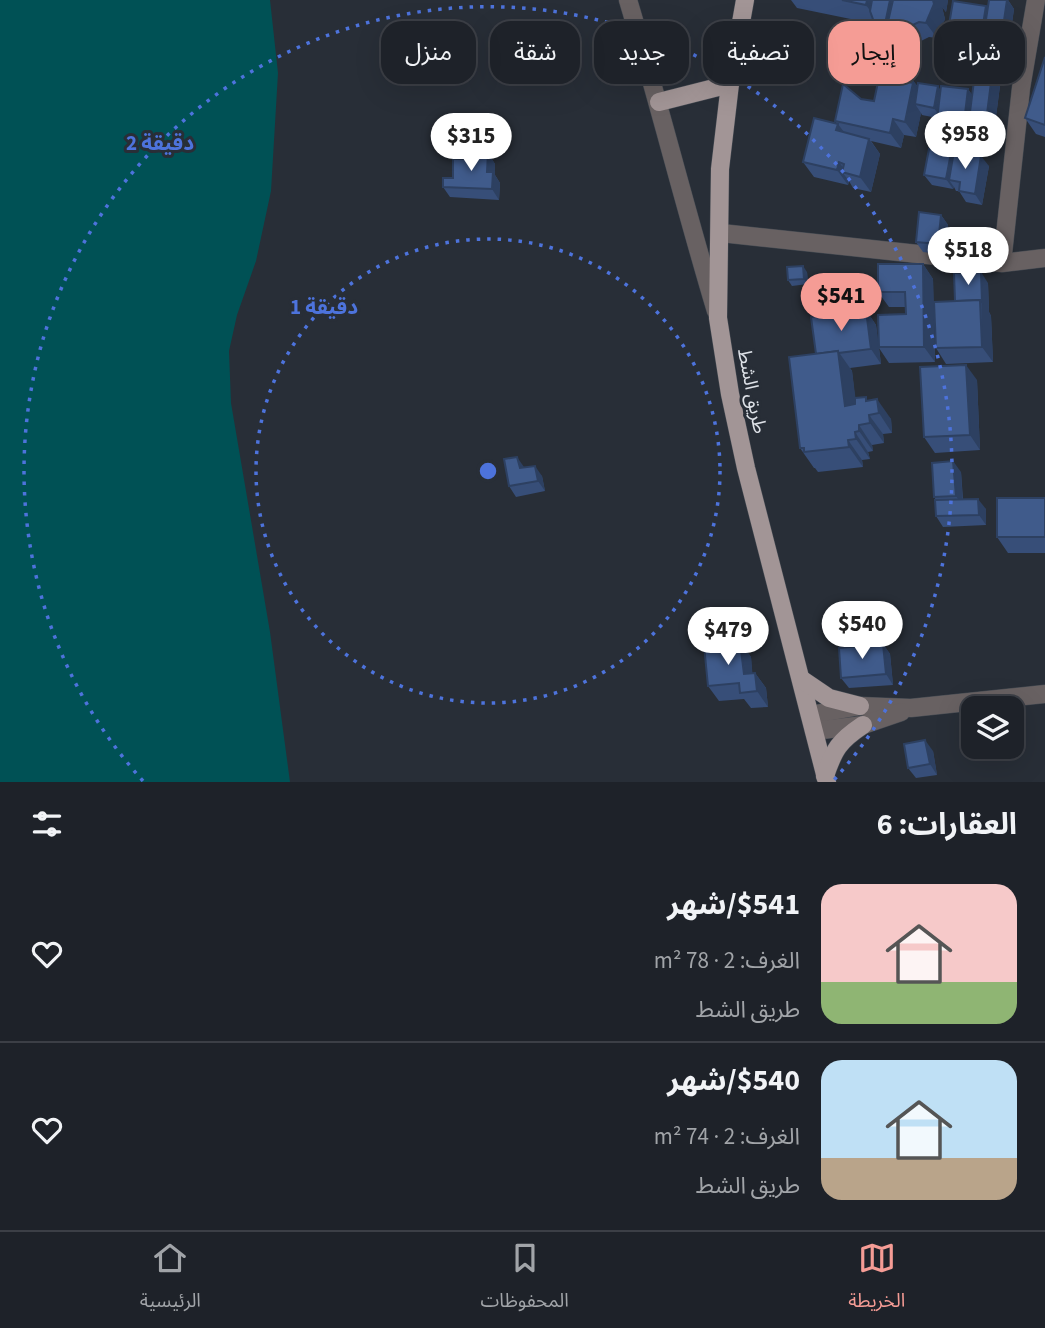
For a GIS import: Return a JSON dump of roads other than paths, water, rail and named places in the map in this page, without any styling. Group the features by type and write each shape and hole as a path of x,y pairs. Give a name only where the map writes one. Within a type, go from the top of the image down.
{"main road":[{"name":"طريق الشط","path":"741,21 745,0"},
{"path":"659,102 730,84"},
{"name":"طريق الشط","path":"730,84 720,169 718,318 730,394 746,468 826,779"},
{"path":"800,679 829,698 860,706"},
{"path":"826,779 833,753 840,743 863,725"}],"street":[{"path":"628,0 659,102 686,213 718,318"},
{"path":"1002,263 1021,88 1036,0"},
{"path":"721,233 1002,263 1045,258"},
{"path":"812,723 860,706 911,708 1045,694"},
{"path":"812,723 863,725 911,708"}],"water":[{"path":"0,0 270,0 278,73 271,191 256,261 237,315 229,351 231,403 270,632 290,782 0,782"}]}
